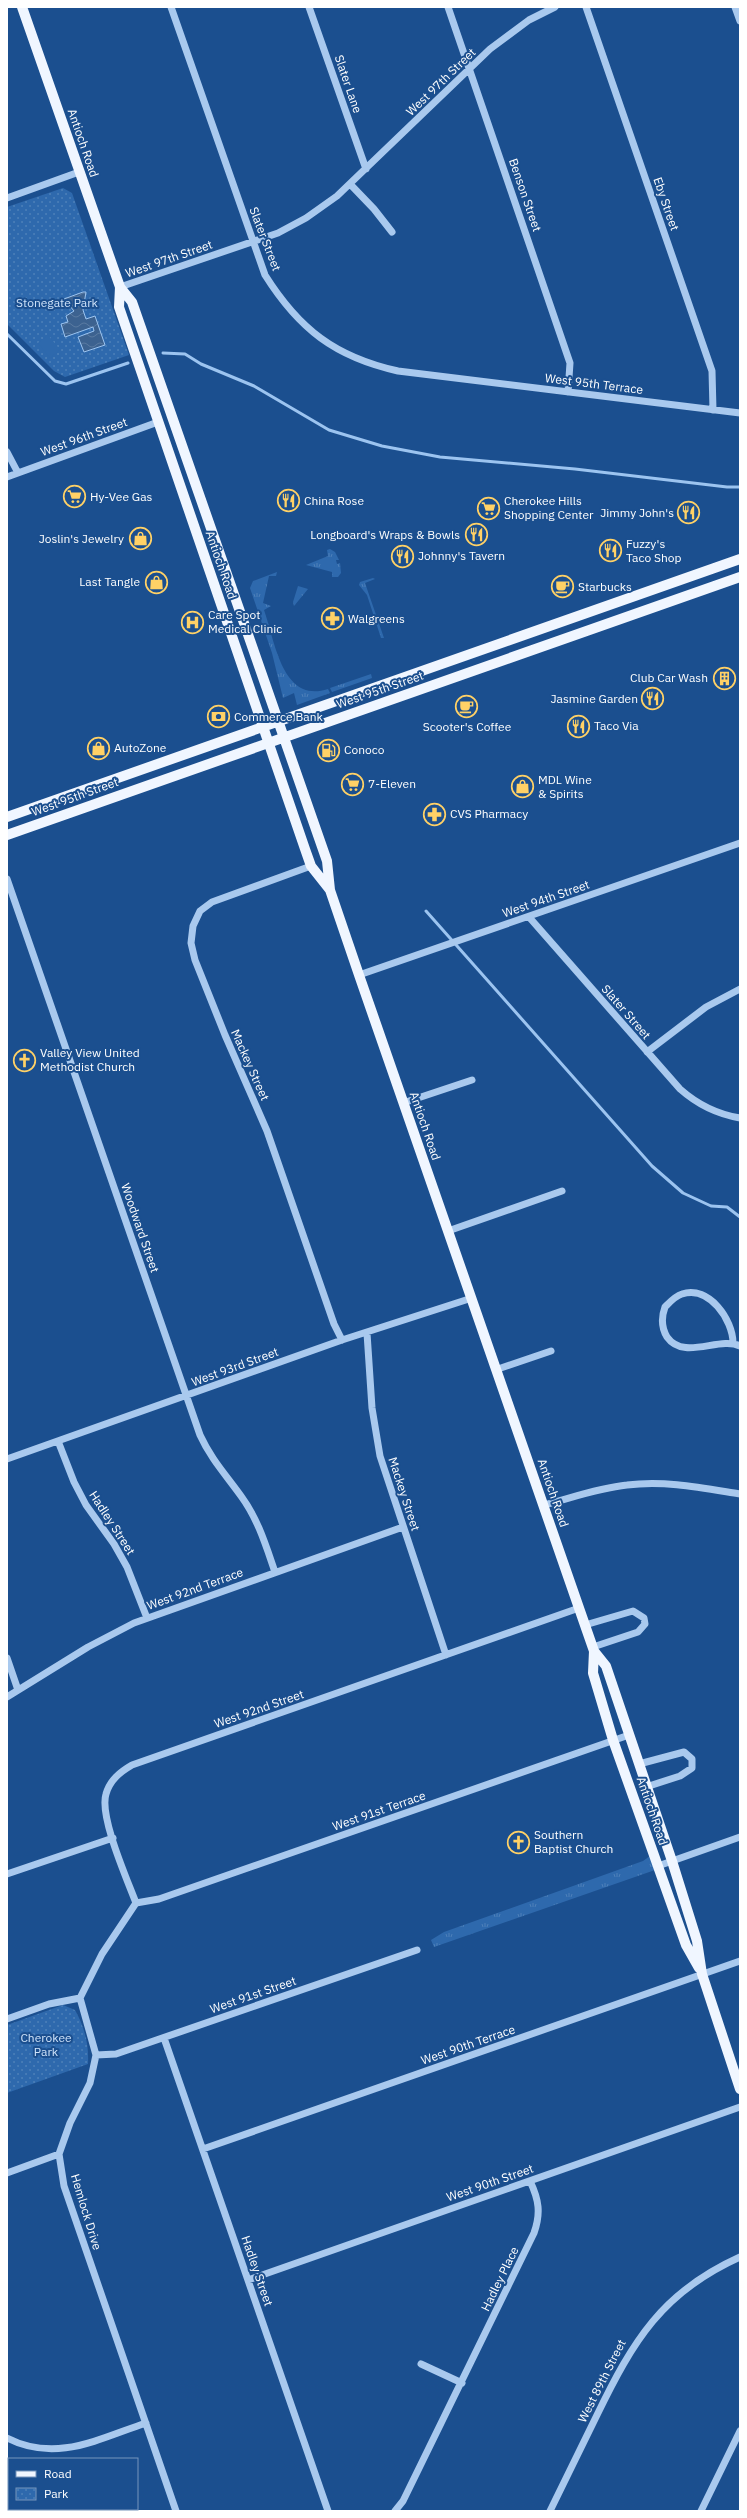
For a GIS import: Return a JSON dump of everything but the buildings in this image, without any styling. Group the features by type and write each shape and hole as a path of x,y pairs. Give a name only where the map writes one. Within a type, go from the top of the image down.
{"main road":[{"name":"Antioch Road","path":"22,7 120,287 132,302 279,720 327,861 330,890 403,1103 498,1369 579,1608 594,1649 606,1666 672,1861 697,1941 702,1974 740,2089"},
{"name":"Antioch Road","path":"120,287 119,307 262,726 311,866 330,890"},
{"name":"West 95th Street","path":"7,817 740,559"},
{"name":"West 95th Street","path":"7,835 740,577"},
{"name":"Antioch Road","path":"594,1649 593,1673 613,1740 686,1945 702,1974"}],"street":[{"name":"Slater Street","path":"171,7 252,242 265,275 279,298 294,316 331,346 374,366 445,377"},
{"name":"Slater Lane","path":"309,7 366,168"},
{"name":"Benson Street","path":"448,7 570,363 568,392"},
{"name":"West 97th Street","path":"120,287 278,233 306,218 350,184 470,70 490,49 512,32 555,7"},
{"name":"Eby Street","path":"586,7 712,371 714,410"},
{"path":"735,7 740,21"},
{"path":"7,198 79,172"},
{"path":"350,184 392,232"},
{"name":"West 95th Terrace","path":"445,377 740,413"},
{"name":"West 96th Street","path":"7,477 158,422"},
{"path":"7,452 18,473"},
{"name":"West 94th Street","path":"359,975 740,843"},
{"name":"Mackey Street","path":"311,866 212,902 200,912 192,926 191,944 225,1035 267,1131 334,1324 342,1340"},
{"name":"Woodward Street","path":"7,879 187,1396 207,1449 255,1519 275,1572"},
{"name":"Slater Street","path":"528,916 646,1052 686,1094 714,1112 740,1118"},
{"path":"646,1052 706,1007 740,989"},
{"path":"403,1103 472,1080"},
{"path":"448,1231 562,1191"},
{"path":"682,1294 697,1294 710,1299 733,1332 737,1345 696,1347 676,1345 664,1332 662,1324 665,1307 682,1294"},
{"name":"West 93rd Street","path":"7,1459 342,1340 472,1298"},
{"name":"Mackey Street","path":"367,1333 376,1432 386,1478 446,1655"},
{"path":"498,1369 551,1351"},
{"name":"Hadley Street","path":"58,1441 74,1482 86,1505 127,1567 147,1618"},
{"path":"544,1505 595,1491 627,1485 654,1483 694,1486 740,1494"},
{"name":"West 92nd Terrace","path":"7,1697 88,1647 147,1618 402,1527"},
{"name":"West 92nd Street","path":"113,1838 106,1818 106,1794 112,1780 132,1765 579,1608"},
{"path":"585,1625 633,1611 644,1618 645,1624 638,1632 594,1649"},
{"path":"7,1658 18,1690"},
{"name":"West 91st Terrace","path":"136,1903 159,1899 629,1735"},
{"name":"Antioch Road","path":"639,1764 684,1752 692,1759 692,1768 680,1776 646,1787"},
{"path":"658,1866 740,1837"},
{"path":"7,1874 113,1838 136,1903 102,1954 80,1998 49,2004 7,2019"},
{"name":"West 91st Street","path":"96,2055 116,2054 417,1950"},
{"name":"West 90th Terrace","path":"202,2149 740,1961"},
{"name":"Hemlock Drive","path":"80,1998 96,2055 90,2083 70,2123 59,2154 64,2186 176,2511"},
{"name":"Hadley Street","path":"164,2038 328,2511"},
{"name":"West 90th Street","path":"248,2280 740,2107"},
{"path":"7,2173 59,2154"},
{"name":"Hadley Place","path":"395,2511 403,2501 462,2383 534,2233 539,2219 539,2205 530,2180"},
{"name":"West 89th Street","path":"550,2511 618,2372 639,2337 676,2297 720,2266 740,2257"},
{"path":"421,2364 462,2383"},
{"path":"7,2438 36,2450 62,2449 146,2423"},
{"path":"701,2511 740,2431"}],"green space":[{"name":"Stonegate Park","path":"63,188 72,193 129,355 65,377 54,371 7,324 7,207"},
{"path":"48,335 60,350 50,358 38,343"},
{"path":"330,549 335,552 339,560 336,560 337,564 340,563 341,573 338,577 332,577 332,572 306,565 328,556 327,550"},
{"path":"277,572 276,576 269,576 263,603 271,606 264,610 277,653 283,667 290,679 300,687 312,691 328,689 330,693 297,705 294,693 283,698 272,653 250,588 253,581"},
{"path":"373,578 375,579 365,583 384,638 381,638 367,595 359,585 360,582"},
{"path":"298,586 308,589 294,606 293,602"},
{"path":"371,674 372,678 332,692 330,688"},
{"path":"650,1856 655,1870 434,1947 431,1940 444,1932 643,1861"},
{"name":"Cherokee Park","path":"63,2005 75,2010 84,2030 88,2050 88,2064 7,2093 7,2025"}],"water":[{"path":"86,292 83,310 86,319 95,316 105,345 84,352 78,337 94,331 93,327 65,337 61,324 68,322 66,316 74,311 64,299"}],"waterway":[{"path":"7,334 55,381 66,384 128,363"},
{"path":"163,353 185,354 201,364 254,386 329,430 382,446 440,457 575,469 727,487 740,487"},
{"path":"426,911 652,1166 683,1193 711,1206 727,1207 740,1217"}],"place":[{"name":"Hy-Vee Gas","path":"74,497"},
{"name":"China Rose","path":"288,501"},
{"name":"Cherokee Hills Shopping Center","path":"489,508"},
{"name":"Jimmy John's","path":"689,513"},
{"name":"Longboard's Wraps & Bowls","path":"476,535"},
{"name":"Joslin's Jewelry","path":"140,539"},
{"name":"Fuzzy's Taco Shop","path":"610,551"},
{"name":"Johnny's Tavern","path":"403,556"},
{"name":"Last Tangle","path":"156,582"},
{"name":"Starbucks","path":"562,587"},
{"name":"Walgreens","path":"332,619"},
{"name":"Care Spot Medical Clinic","path":"193,622"},
{"name":"Club Car Wash","path":"724,678"},
{"name":"Jasmine Garden","path":"653,699"},
{"name":"Scooter's Coffee","path":"467,706"},
{"name":"Commerce Bank","path":"219,717"},
{"name":"Taco Via","path":"579,726"},
{"name":"AutoZone","path":"99,748"},
{"name":"Conoco","path":"328,750"},
{"name":"7-Eleven","path":"352,784"},
{"name":"MDL Wine & Spirits","path":"522,787"},
{"name":"CVS Pharmacy","path":"435,814"},
{"name":"Valley View United Methodist Church","path":"25,1060"},
{"name":"Southern Baptist Church","path":"519,1842"}]}
